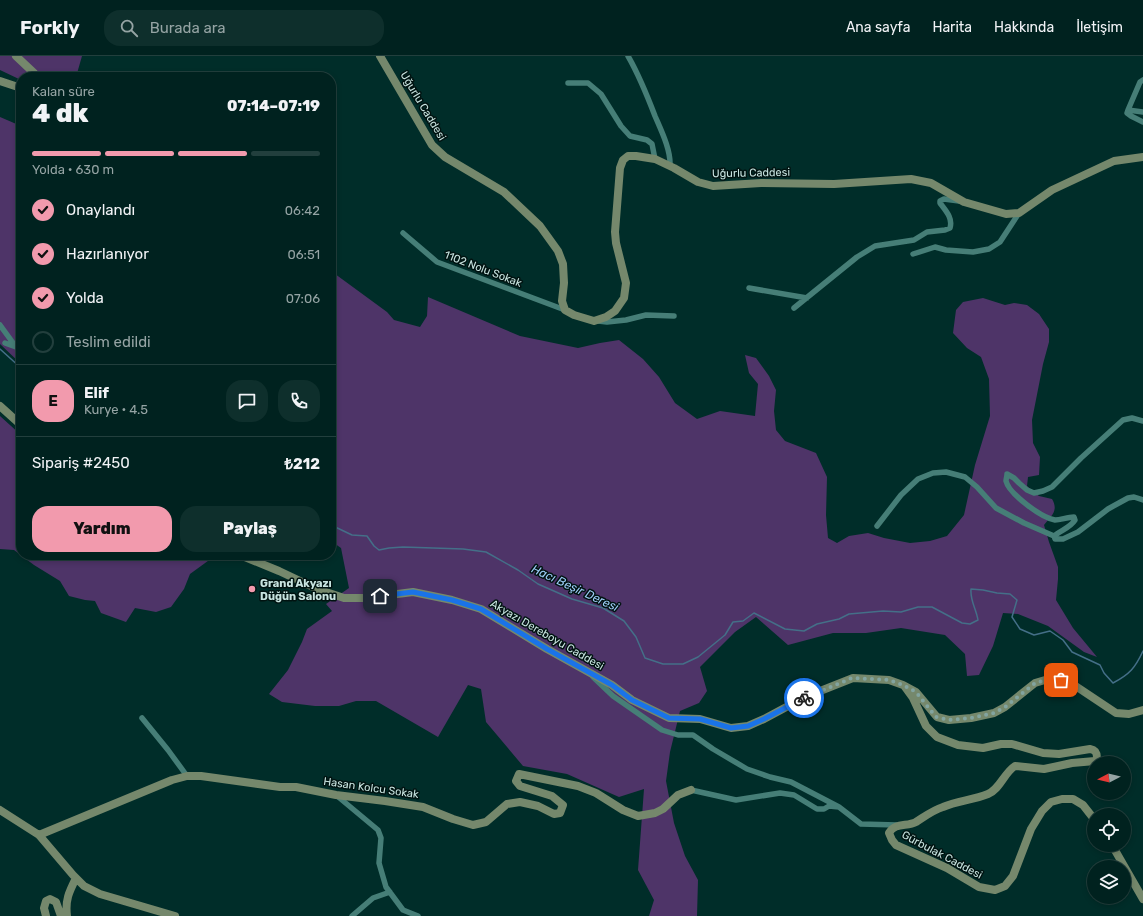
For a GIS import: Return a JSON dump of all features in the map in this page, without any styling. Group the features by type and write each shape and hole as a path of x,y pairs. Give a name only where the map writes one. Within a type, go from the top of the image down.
{"street":[{"path":"16,56 33,72"},
{"name":"Uğurlu Caddesi","path":"380,56 432,145 445,157 504,192 540,226 558,251 563,264 564,283 562,300 565,310"},
{"path":"628,56 638,72 662,132 670,159 670,166"},
{"path":"1143,80 1140,82 1127,113 1143,122"},
{"path":"0,81 16,86"},
{"path":"568,83 588,83 601,94 621,126 630,136 647,140 652,144 655,159"},
{"path":"1128,110 1143,112"},
{"name":"Uğurlu Caddesi","path":"594,321 616,311 624,298 626,283 616,243 616,232 620,168 623,160 628,156 655,159 698,182 713,186 761,184 834,184 912,179 931,183 961,200 1006,214 1020,213"},
{"path":"913,254 935,247 946,250 973,252 989,249 1000,242 1020,213 1052,190 1114,160 1143,157"},
{"path":"794,308 857,257 875,246 914,240 927,232 950,228 950,218 940,201 944,199 957,201 961,200"},
{"name":"1102 Nolu Sokak","path":"403,233 437,262 565,310"},
{"path":"749,288 807,298"},
{"path":"565,310 574,315 594,321 607,322 646,316 674,316"},
{"path":"0,325 16,347 5,343"},
{"path":"0,406 16,420"},
{"path":"1054,536 1074,523 1074,517 1055,520 1050,519 1034,510 1015,495 1006,481 1007,474 1034,493 1043,491 1052,487 1123,420 1132,418 1143,422"},
{"path":"877,526 901,495 918,479 933,473 946,472 965,477 996,508 1024,523 1054,536 1055,539 1063,539 1078,532 1108,509 1128,498 1134,497 1143,500"},
{"name":"Akyazı Dereboyu Caddesi","path":"252,560 280,571 317,589 344,598 366,598 413,592 452,600 481,609 547,649 612,685 632,700 669,718 700,719 731,728 748,726 805,697 852,678 889,680 903,685"},
{"path":"582,668 613,696 662,730 678,736 693,735 747,769 791,782 840,808 861,824 898,825"},
{"path":"903,685 916,692 936,717 949,720 971,718 994,713 1005,707 1035,683 1046,680 1061,680 1077,687 1116,713 1129,714 1143,710"},
{"name":"Gürbulak Caddesi","path":"903,685 913,698 926,726 937,737 944,740 958,745 983,748 1001,744 1012,744 1042,753 1059,754 1093,749 1096,751 1097,758 1095,761 1072,763 1044,769 1016,766 1007,773 989,794 942,807 911,824 898,825 889,833 896,845 947,868 979,887 995,890 1005,886 1013,876 1031,830 1042,811 1052,802 1073,798 1083,805 1087,810"},
{"path":"142,718 187,776"},
{"name":"Hasan Kolcu Sokak","path":"39,835 172,780 187,776 201,776 280,787 296,787 336,795 423,807 473,825 486,822 507,804 520,802 538,806 554,814 560,813 563,805 552,796 520,786 516,781 519,774 578,786 596,793 623,810 638,816 654,813 663,809 678,794 691,790"},
{"path":"691,790 736,800 780,793 794,795 817,809 824,809 829,806 840,808"},
{"path":"336,795 378,830 381,838 379,863 386,888 403,910 418,916"},
{"path":"0,810 39,835 84,886 100,894 175,916"},
{"path":"1116,852 1143,899"},
{"path":"67,916 66,909 68,893 76,878"},
{"path":"352,916 373,898 390,892"},
{"path":"46,916 44,908 46,901 50,899 56,902 61,916"}],"shaded area":[{"path":"0,56 82,56 77,72 16,72 16,78 0,70"},
{"path":"0,117 16,124 16,359 0,344"},
{"path":"336,275 387,312 394,320 420,327 427,316 428,297 520,336 578,348 619,340 643,359 659,377 675,403 697,419 720,411 755,416 758,384 749,373 745,355 756,358 769,376 776,390 774,411 776,430 785,441 816,453 827,477 826,515 828,538 837,543 849,536 868,533 910,543 930,541 947,536 964,515 975,465 990,416 989,379 981,357 967,348 953,333 956,310 963,302 983,298 1005,305 1014,303 1027,305 1039,314 1049,329 1049,342 1032,420 1033,443 1040,457 1039,475 1028,477 1027,486 1039,496 1052,499 1054,503 1055,507 1053,513 1044,525 1058,567 1056,600 1073,628 1097,657 1084,652 1048,626 1018,614 1003,613 993,646 979,675 967,676 965,654 945,635 901,628 866,633 833,633 788,645 756,617 735,632 700,667 707,691 699,703 680,711 670,752 666,781 674,823 685,856 698,880 697,916 649,916 654,900 638,870 644,789 619,797 567,774 523,766 486,722 481,689 468,685 438,737 376,701 356,701 339,706 315,706 282,702 269,694 288,670 307,629 332,611 326,604 349,588 341,548 336,544"},
{"path":"0,416 16,430 16,552 0,549"},
{"path":"27,560 209,560 190,574 184,589 171,607 156,612 135,608 126,622 101,613 95,601 69,596 60,581"}],"waterway":[{"name":"Hacı Beşir Deresi","path":"0,349 16,363"},
{"name":"Hacı Beşir Deresi","path":"336,527 352,535 367,536 379,550 403,547 463,549 486,552 518,570 538,584 572,599 603,608 624,621 636,637 645,658 663,664 683,664 698,657 725,635 733,622 743,621 754,613 785,629 804,631 817,624 839,619 849,614 883,611 901,612 918,607 932,607 962,623 970,624 978,620 971,597 971,589 1010,594 1017,600 1012,617 1020,629 1034,635 1050,631 1063,640 1072,652 1100,665 1104,673 1113,683 1124,677 1131,670 1143,651"}],"way so far":[{"path":"804,698 852,678 889,680 916,692 936,717 949,720 971,718 994,713 1005,707 1035,683 1046,680 1061,680"}],"place":[{"name":"Grand Akyazı Düğün Salonu","path":"252,589"}],"route":[{"path":"380,596 413,592 452,600 481,609 547,649 612,685 632,700 669,718 700,719 731,728 748,726 804,698"}]}
